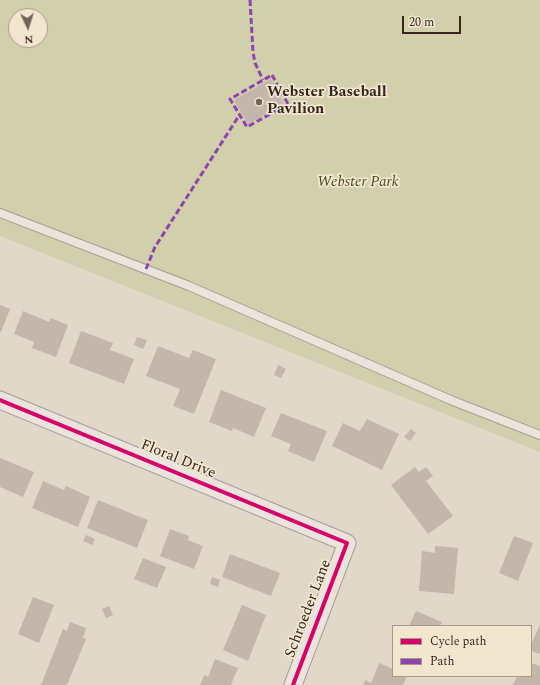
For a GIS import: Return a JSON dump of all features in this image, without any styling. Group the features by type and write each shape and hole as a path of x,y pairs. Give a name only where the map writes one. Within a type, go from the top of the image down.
{"street":[{"name":"Floral Drive","path":"0,400 347,542"},
{"name":"Schroeder Lane","path":"293,685 347,542"}],"lane":[{"path":"0,213 189,286 453,401 540,435"}],"green space":[{"name":"Webster Park","path":"0,0 540,0 540,452 0,236"}],"building":[{"name":"Webster Baseball Pavilion","path":"271,79 284,104 248,124 234,100"},
{"path":"0,305 10,309 1,332 0,332"},
{"path":"23,311 49,322 51,318 68,325 56,357 32,348 34,342 14,334"},
{"path":"81,331 113,343 110,350 134,359 124,384 69,363"},
{"path":"137,337 147,340 143,349 134,345"},
{"path":"158,346 189,358 193,350 216,359 194,414 173,406 180,389 146,376"},
{"path":"278,365 286,369 281,378 274,375"},
{"path":"221,390 266,408 254,437 233,428 232,431 209,422"},
{"path":"281,413 327,431 314,462 288,451 291,444 271,436"},
{"path":"367,419 399,434 382,470 332,446 343,423 360,431"},
{"path":"411,429 416,433 410,441 404,437"},
{"path":"0,458 34,472 23,497 0,487"},
{"path":"415,467 419,472 426,467 433,476 426,481 453,516 428,534 391,485"},
{"path":"43,481 64,490 66,486 90,497 78,527 32,508"},
{"path":"98,500 148,520 137,548 87,528"},
{"path":"170,529 189,536 188,540 203,546 194,569 160,556"},
{"path":"86,535 95,539 92,545 83,541"},
{"path":"514,536 533,543 518,581 499,573"},
{"path":"435,546 458,548 454,594 419,591 422,551 435,553"},
{"path":"230,554 280,573 271,596 222,577"},
{"path":"143,558 166,567 157,588 134,579"},
{"path":"212,577 220,580 218,587 210,584"},
{"path":"33,597 54,605 39,643 18,634"},
{"path":"242,605 266,615 248,661 223,650"},
{"path":"109,606 113,615 106,618 102,609"},
{"path":"416,611 442,622 440,625 409,625"},
{"path":"70,622 86,628 83,638 86,639 67,685 41,685 63,629 67,631"},
{"path":"540,624 540,654 532,651 532,643"},
{"path":"215,659 238,668 231,685 200,685 204,675 208,677"},
{"path":"379,663 392,669 392,677 407,677 403,685 363,685 365,680 371,683"},
{"path":"532,663 540,666 540,685 513,685 517,677 532,677"}],"marked path":[{"path":"250,0 253,52 255,63 263,80"},
{"path":"272,75 288,104 247,127 230,99 272,75"},
{"path":"146,269 155,247 240,114"}],"cycle path":[{"path":"0,400 347,543 293,685"}],"place":[{"name":"Webster Baseball Pavilion","path":"259,102"}]}
